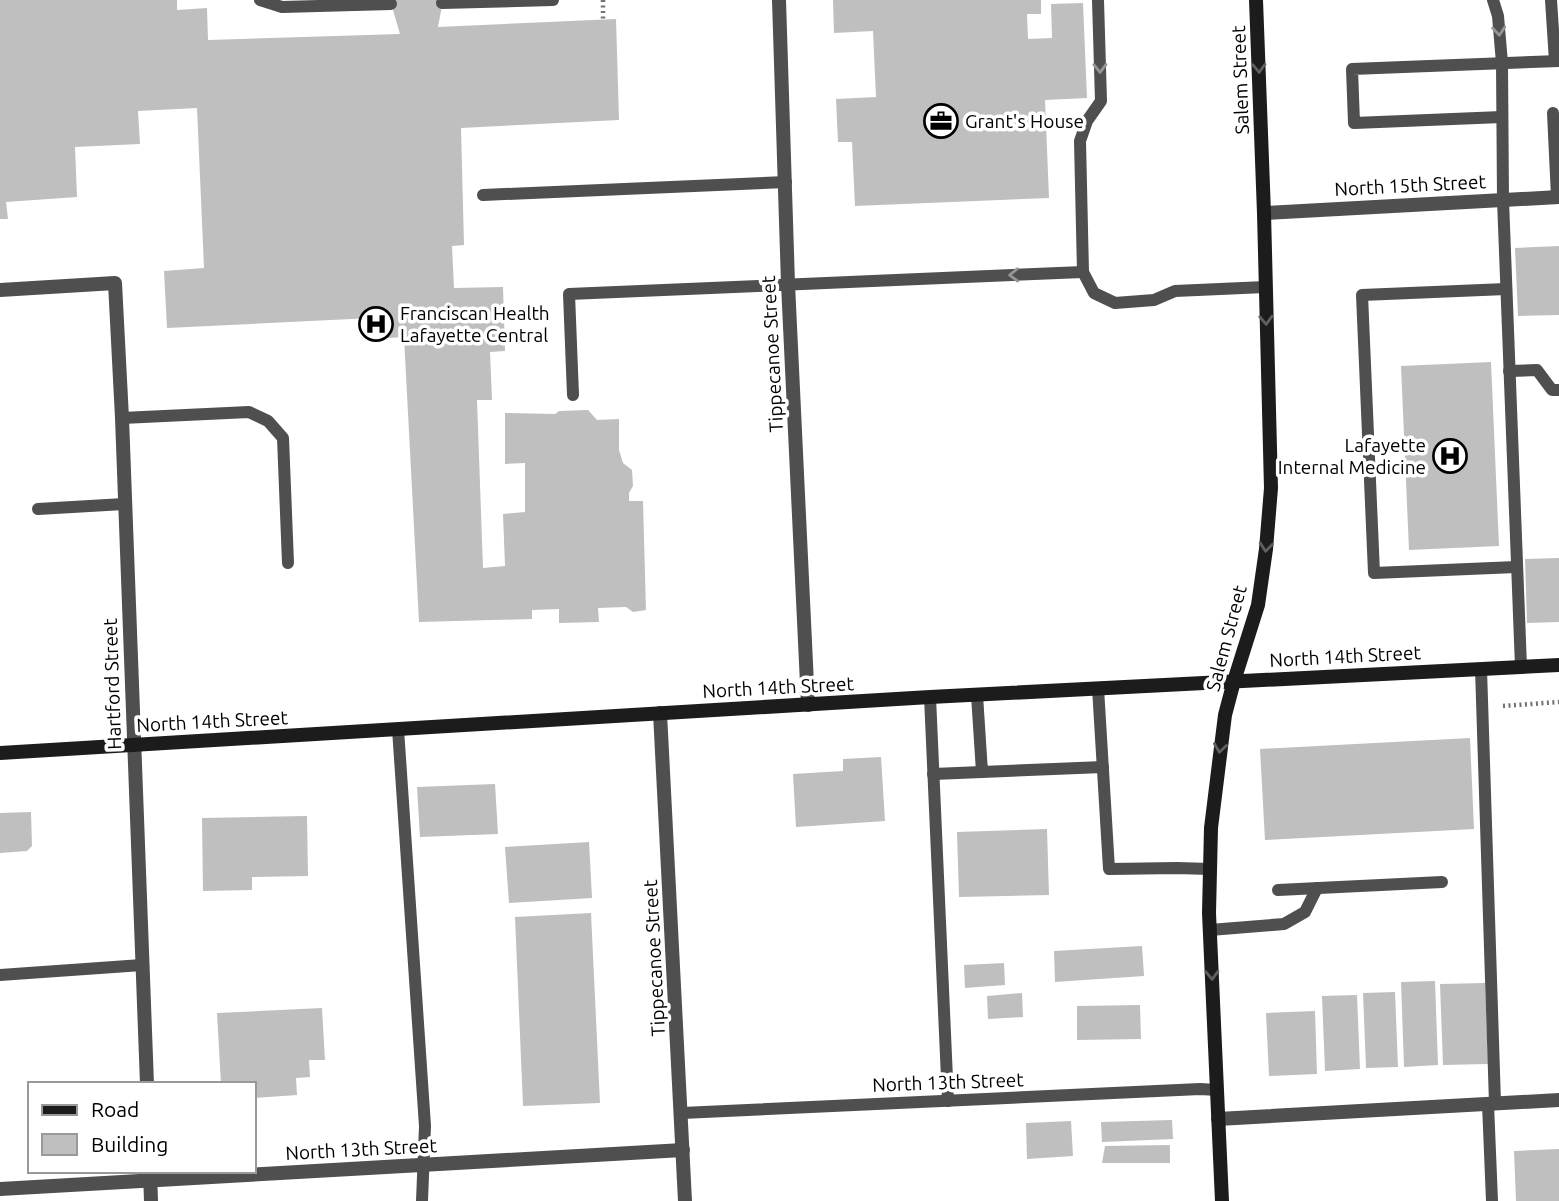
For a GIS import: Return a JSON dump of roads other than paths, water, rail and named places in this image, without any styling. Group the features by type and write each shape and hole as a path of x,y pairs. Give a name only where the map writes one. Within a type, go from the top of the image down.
{"street":[{"name":"Tippecanoe Street","path":"779,0 788,284 808,705"},
{"name":"Salem Street","path":"1222,1201 1210,930 1211,828 1225,715 1258,605 1270,500 1256,0"},
{"name":"North 15th Street","path":"1264,213 1558,197"},
{"name":"Hartford Street","path":"0,290 115,283 147,1082"},
{"name":"North 14th Street","path":"0,753 930,697 1559,665"},
{"name":"Tippecanoe Street","path":"660,713 685,1201"},
{"path":"1218,1119 1559,1100"},
{"name":"North 13th Street","path":"256,1172 683,1150"},
{"name":"North 13th Street","path":"0,1189 150,1176 224,1173"},
{"path":"150,1176 151,1201"}],"lane":[{"path":"260,0 282,7 391,4"},
{"path":"442,3 553,0"},
{"path":"1098,0 1101,101 1087,121 1080,141 1083,272 1094,293 1115,303 1154,300 1175,291 1265,287"},
{"path":"1493,0 1498,16 1502,63 1503,200 1521,667"},
{"path":"1502,117 1354,123 1352,69 1557,61 1552,0"},
{"path":"1553,113 1558,197"},
{"path":"484,195 786,182"},
{"path":"573,395 569,294 1083,272"},
{"path":"1506,289 1362,295 1374,573 1516,567"},
{"path":"1509,371 1537,370 1552,390 1559,390"},
{"path":"122,418 249,412 268,421 283,438 288,563"},
{"path":"38,509 124,504"},
{"path":"1481,669 1492,1201"},
{"path":"1098,688 1109,869 1210,869"},
{"path":"977,695 982,772"},
{"path":"930,697 948,1101"},
{"path":"398,729 425,1126 422,1201"},
{"path":"933,774 1103,767"},
{"path":"1278,890 1442,883"},
{"path":"1210,930 1284,923 1305,912 1317,888"},
{"path":"0,975 142,965"},
{"name":"North 13th Street","path":"682,1113 1217,1090"}],"place":[{"name":"Grant's House","path":"941,121"},
{"name":"Franciscan Health Lafayette Central","path":"376,324"},
{"name":"Lafayette Internal Medicine","path":"1450,456"}]}
